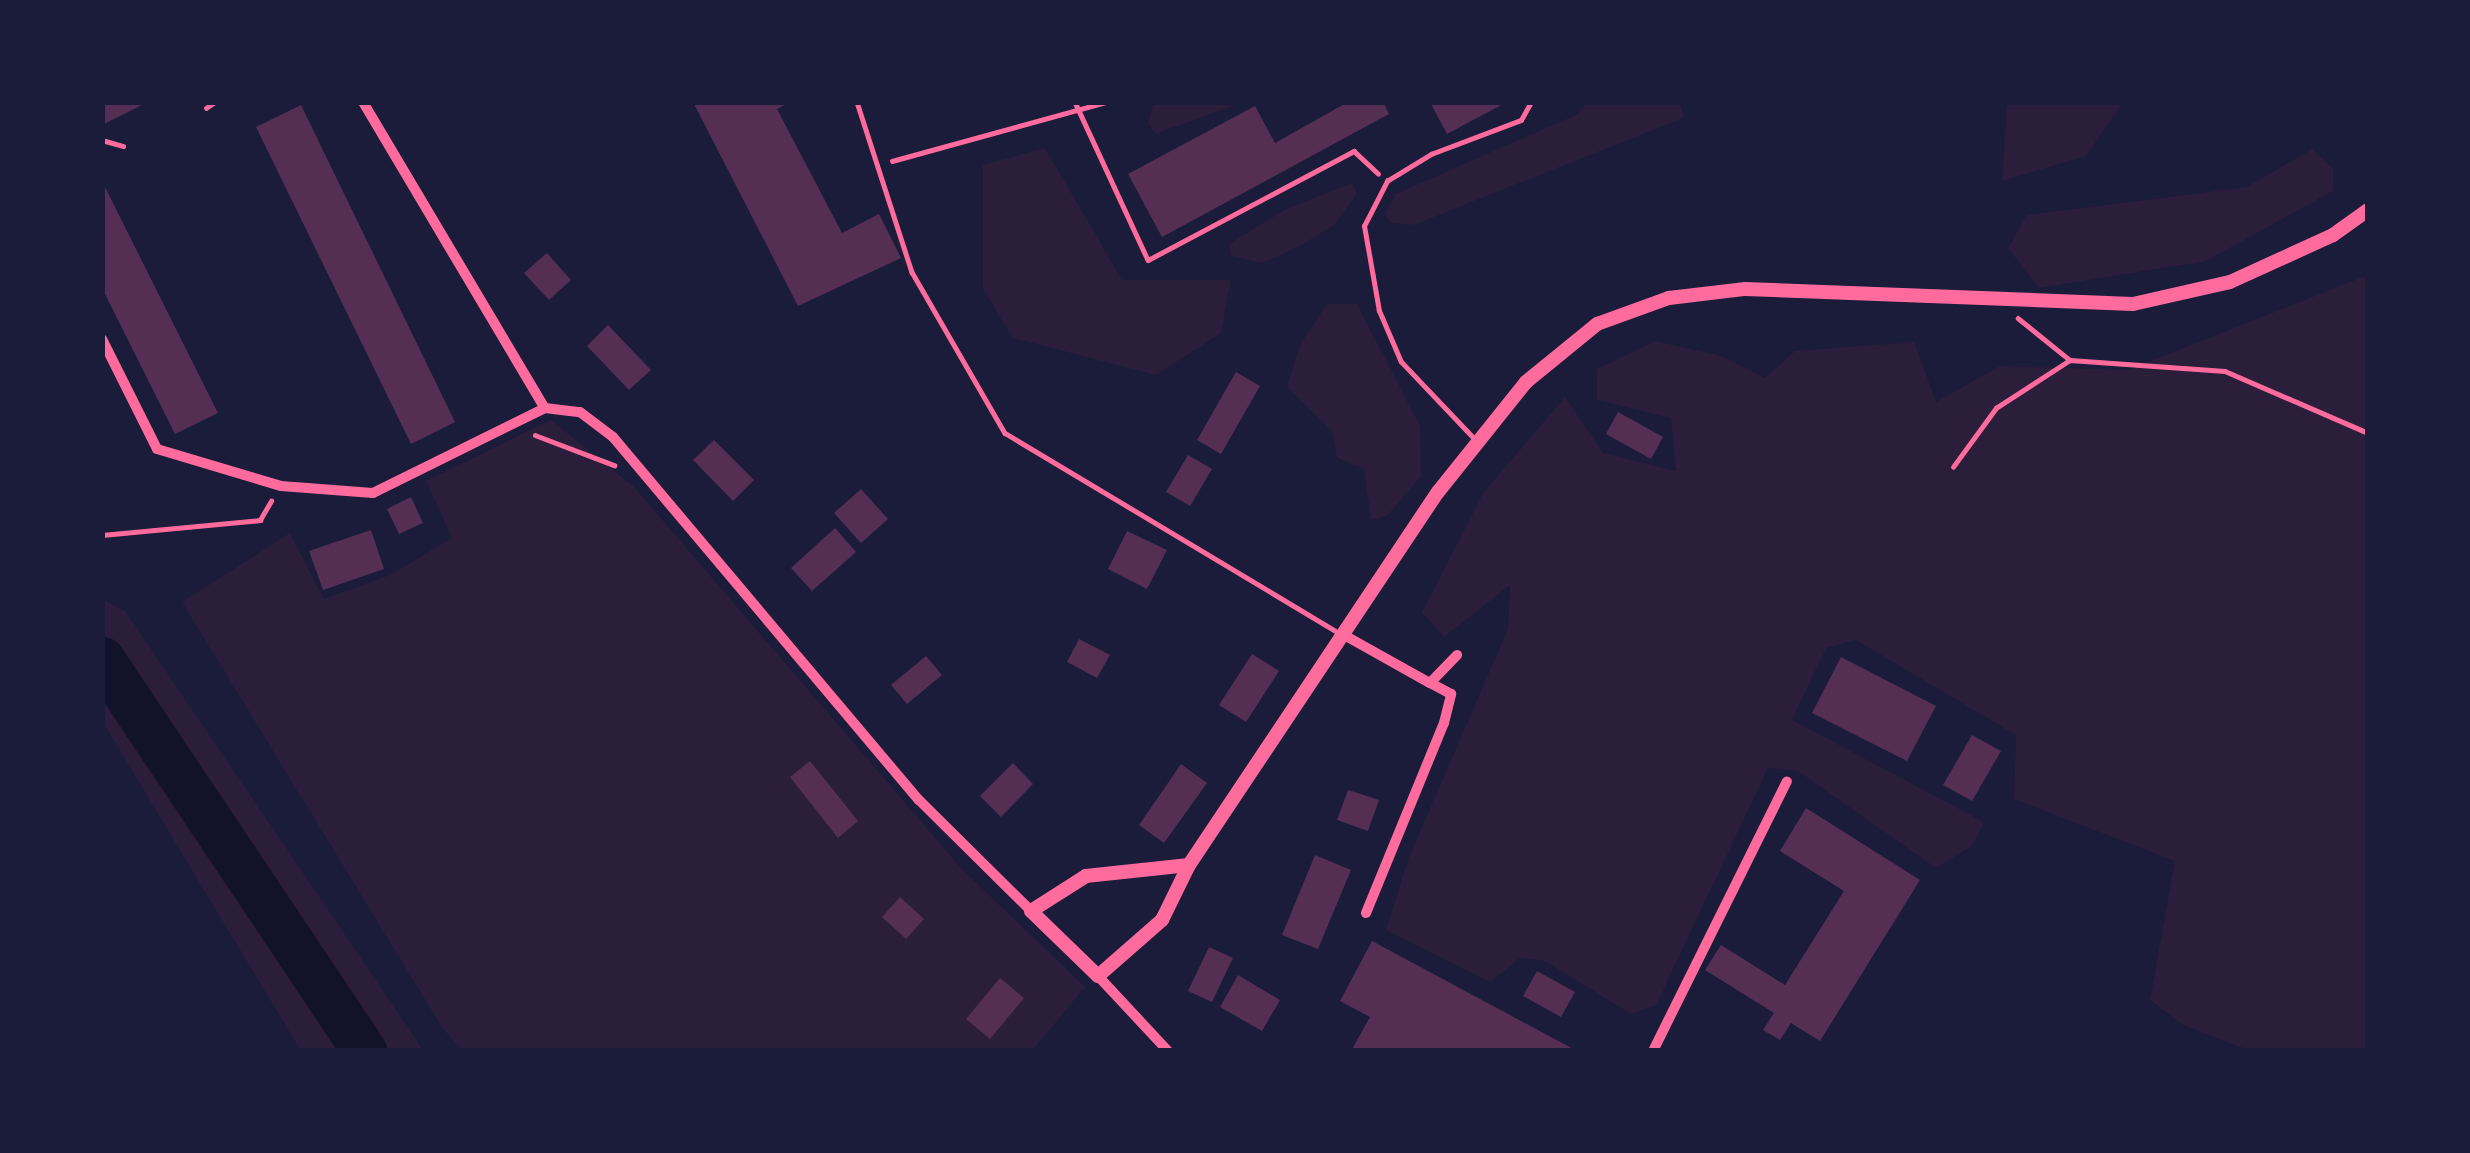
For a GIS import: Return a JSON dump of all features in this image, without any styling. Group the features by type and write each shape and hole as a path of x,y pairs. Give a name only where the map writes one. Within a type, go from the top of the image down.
{"street":[{"path":"363,102 545,408"},
{"path":"1098,976 1162,920 1190,865 1476,441 1558,350 1597,324 1669,298 1745,289 2007,304 2133,304 2230,282 2333,235 2368,210"},
{"path":"102,339 157,449 281,486 373,493 545,408 580,412 647,478 919,800 1168,1051"},
{"path":"1344,635 1451,694 1444,723 1366,913"},
{"path":"1430,683 1457,655"},
{"path":"1653,1051 1786,781"},
{"path":"1030,911 1086,876 1190,865"}],"lane":[{"path":"857,102 912,272 1005,433 1344,635"},
{"path":"1476,441 1401,362 1379,311 1364,226 1387,181 1430,154 1521,120 1531,102"}],"path":[{"path":"206,108 214,102"},
{"path":"1075,102 1148,260 1354,151 1387,181"},
{"path":"877,165 1106,102"},
{"path":"102,140 123,146"},
{"path":"2007,304 2069,360"},
{"path":"1954,466 1996,407 2069,360 2225,370 2368,433"},
{"path":"513,424 647,478"},
{"path":"102,536 260,520 281,486"}],"shaded area":[{"path":"1154,102 1244,102 1155,134 1148,123"},
{"path":"1587,102 1679,102 1685,117 1414,225 1391,223 1385,213 1396,194 1578,114"},
{"path":"2007,102 2123,102 2086,156 2002,181"},
{"path":"1045,148 1122,280 1231,280 1221,333 1156,375 1013,338 983,288 983,165"},
{"path":"2312,149 2333,169 2333,191 2206,261 2039,288 2008,248 2027,215 2247,187"},
{"path":"1352,183 1357,194 1334,225 1302,245 1262,263 1231,256 1229,244 1286,209"},
{"path":"2368,275 2368,1051 2251,1051 2183,1025 2150,1000 2175,861 2014,799 2016,735 1856,640 1826,648 1792,720 1984,822 1972,846 1936,868 1798,771 1768,768 1656,1005 1631,1014 1545,961 1520,958 1490,982 1386,930 1409,857 1508,629 1510,585 1444,637 1422,612 1484,492 1565,397 1603,453 1676,471 1671,418 1597,400 1597,369 1655,341 1721,356 1765,378 1795,351 1914,342 1936,402 2000,366 2128,370"},
{"path":"1327,304 1357,304 1420,426 1421,476 1387,516 1371,520 1364,469 1337,458 1332,431 1287,387 1300,345"},
{"path":"551,420 634,487 962,869 1085,987 1032,1051 463,1051 443,1029 182,602 290,533 324,599 390,575 452,538 426,481"},
{"path":"102,599 125,611 424,1051 301,1051 102,721"}],"building":[{"path":"102,102 148,102 102,125"},
{"path":"693,102 791,102 777,109 842,233 879,214 901,258 798,306"},
{"path":"1348,102 1383,102 1389,114 1162,237 1128,174 1255,106 1275,143"},
{"path":"1430,102 1507,102 1447,134"},
{"path":"301,105 455,422 411,444 256,127"},
{"path":"102,181 218,413 175,434 102,288"},
{"path":"547,253 571,280 549,300 524,273"},
{"path":"608,325 651,370 629,390 587,346"},
{"path":"1236,372 1260,386 1221,454 1197,440"},
{"path":"1618,412 1663,437 1651,459 1606,434"},
{"path":"714,440 754,480 733,501 693,460"},
{"path":"1188,455 1212,469 1190,506 1166,492"},
{"path":"861,489 888,519 861,543 834,513"},
{"path":"411,497 423,523 399,534 387,509"},
{"path":"835,528 856,552 812,591 791,568"},
{"path":"371,530 384,569 323,590 309,551"},
{"path":"1127,531 1167,550 1147,589 1108,569"},
{"path":"1079,639 1110,655 1097,678 1067,662"},
{"path":"1252,654 1279,671 1246,722 1219,705"},
{"path":"926,656 942,675 907,704 891,685"},
{"path":"1841,657 1936,706 1907,761 1812,713"},
{"path":"1972,735 2001,751 1972,801 1943,785"},
{"path":"810,761 858,821 838,838 790,777"},
{"path":"1013,763 1033,784 1001,817 980,796"},
{"path":"1181,764 1207,783 1164,843 1139,825"},
{"path":"1348,790 1379,800 1368,831 1337,820"},
{"path":"1806,808 1920,880 1820,1041 1791,1023 1780,1040 1763,1030 1774,1013 1705,970 1721,945 1785,985 1844,891 1780,851"},
{"path":"1315,855 1351,870 1318,949 1282,935"},
{"path":"900,897 924,919 906,939 882,917"},
{"path":"1372,941 1577,1051 1351,1051 1370,1017 1340,1001"},
{"path":"1209,947 1233,958 1212,1002 1188,991"},
{"path":"1537,971 1575,992 1561,1017 1523,996"},
{"path":"1238,975 1280,1000 1262,1031 1220,1007"},
{"path":"1000,978 1024,998 990,1039 966,1019"}],"waterway":[{"path":"102,659 364,1051"}]}
